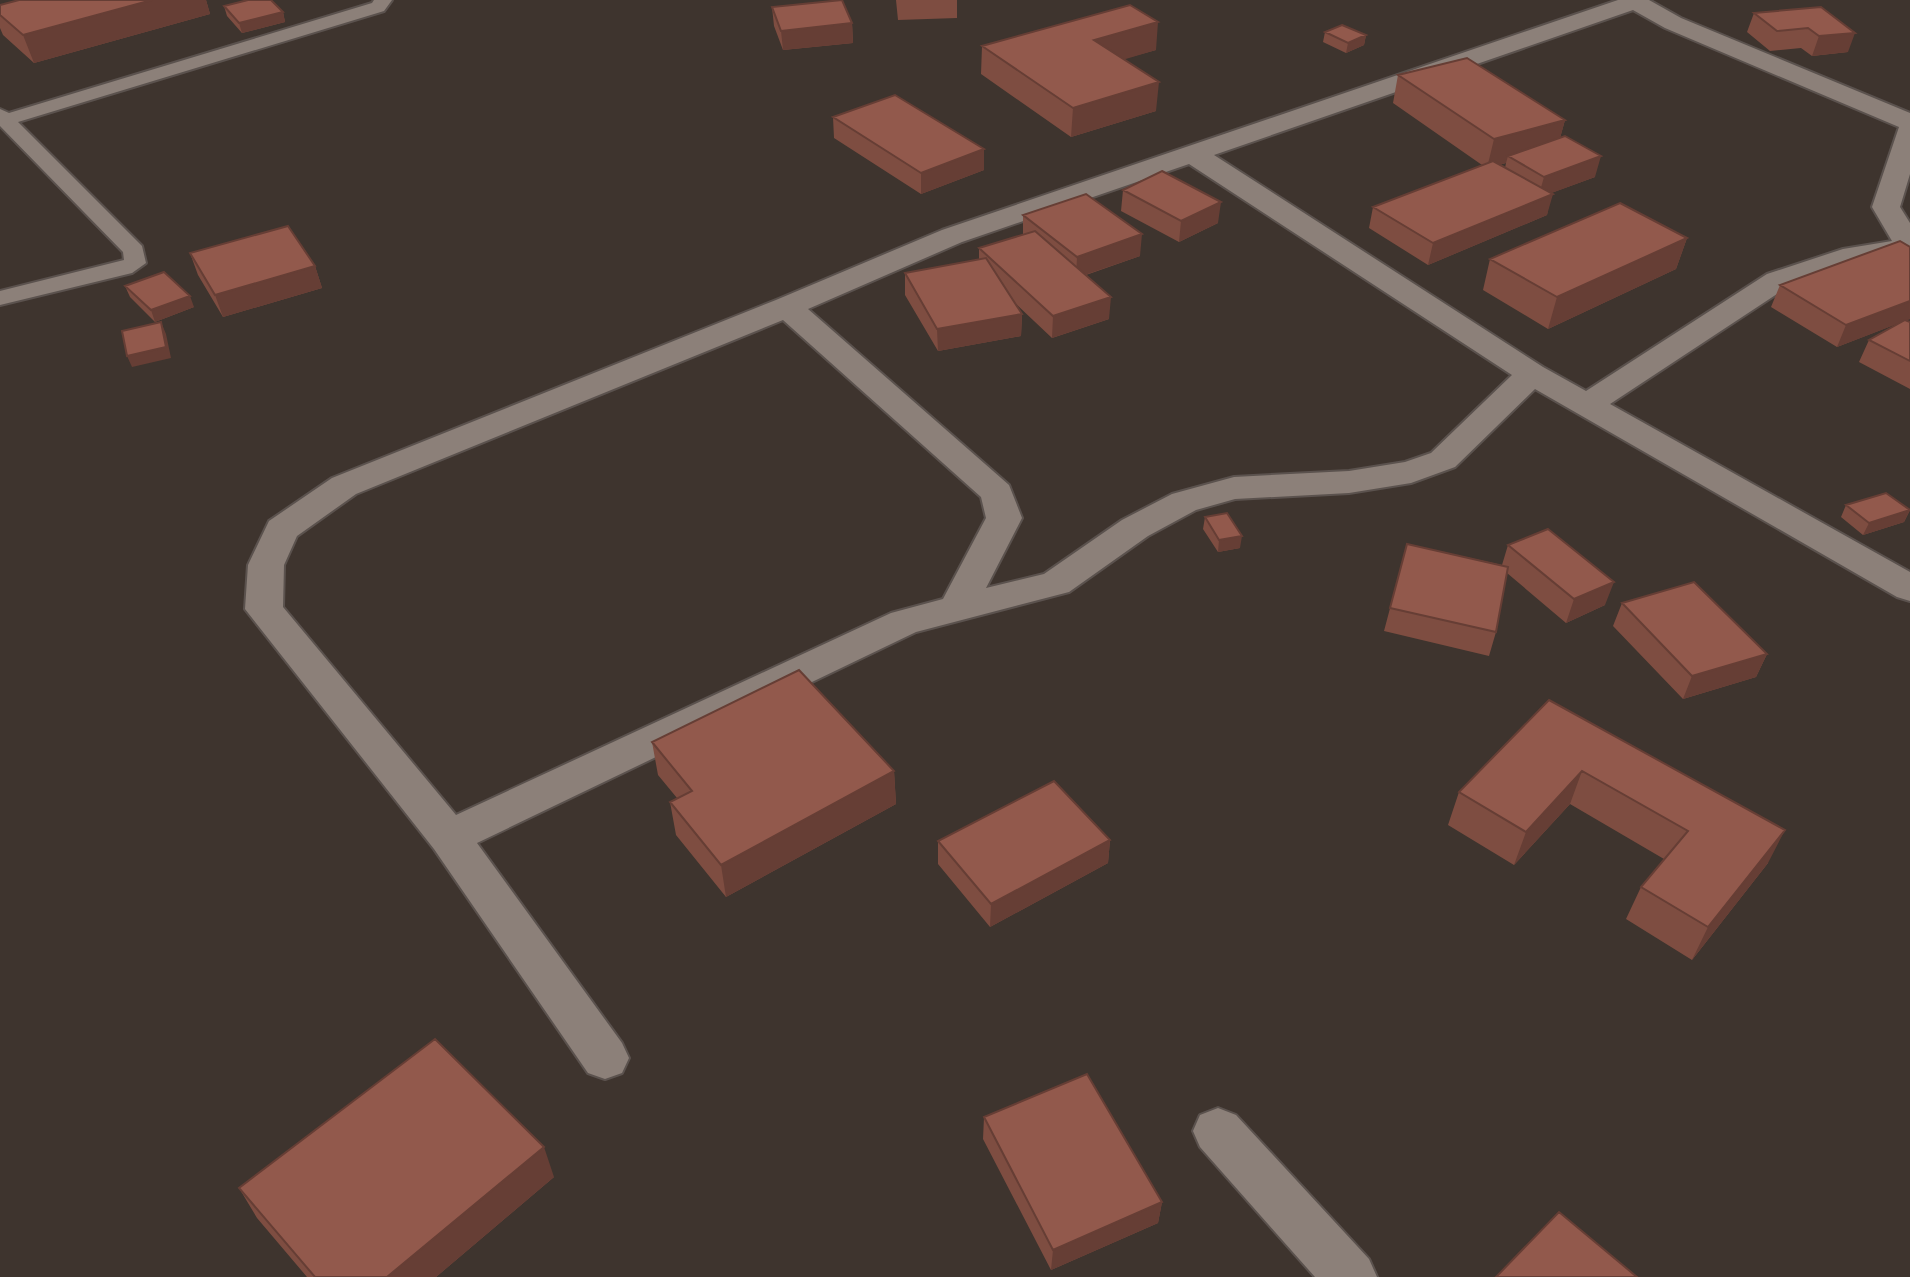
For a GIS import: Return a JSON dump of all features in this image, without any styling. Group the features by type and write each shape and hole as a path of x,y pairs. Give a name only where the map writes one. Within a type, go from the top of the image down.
{"street":[{"path":"605,1058 449,837 264,609 265,565 282,528 344,486 787,307 952,236 1634,1 1673,23 1910,122"},
{"path":"1586,405 1778,281 1853,255 1910,248 1886,207 1910,130"},
{"path":"1193,154 1532,374 1910,589"},
{"path":"787,307 997,493 1004,518 957,608"},
{"path":"449,837 904,622 1056,583 1135,528 1184,502 1234,488 1349,482 1411,472 1443,460 1532,374"},
{"path":"1218,1130 1350,1277"}],"lane":[{"path":"0,298 124,268 135,262 134,251 3,118 378,7 383,0"}],"building":[{"path":"19,0 152,0 23,35 0,15 0,5"},
{"path":"248,0 271,0 283,12 239,23 224,6"},
{"path":"842,0 852,23 781,31 772,7"},
{"path":"1130,5 1158,22 1094,40 1159,82 1073,108 982,46"},
{"path":"1821,7 1855,33 1819,36 1808,28 1777,31 1754,13"},
{"path":"1342,25 1366,35 1348,43 1325,32"},
{"path":"1467,58 1565,120 1494,139 1398,75"},
{"path":"895,95 984,149 921,173 833,117"},
{"path":"1565,136 1601,156 1544,177 1508,156"},
{"path":"1493,161 1553,194 1433,243 1373,207"},
{"path":"1162,171 1221,202 1181,221 1123,190"},
{"path":"1086,194 1142,234 1077,257 1023,215"},
{"path":"1620,203 1687,238 1557,297 1490,259"},
{"path":"288,226 315,266 215,295 190,253"},
{"path":"1035,231 1111,297 1053,316 979,248"},
{"path":"1900,241 1910,247 1910,301 1846,325 1780,285"},
{"path":"986,258 1022,314 937,329 905,273"},
{"path":"164,272 190,296 151,310 125,286"},
{"path":"1905,320 1910,322 1910,361 1869,340"},
{"path":"161,322 166,347 127,356 122,331"},
{"path":"1886,493 1910,510 1869,523 1846,505"},
{"path":"1227,513 1242,536 1219,540 1205,517"},
{"path":"1548,529 1614,582 1574,599 1508,545"},
{"path":"1407,544 1508,567 1496,632 1390,608"},
{"path":"1694,582 1767,654 1692,676 1622,603"},
{"path":"799,670 894,771 721,865 670,802 692,791 652,742"},
{"path":"1549,700 1785,830 1708,927 1641,887 1688,831 1582,771 1526,832 1459,792"},
{"path":"1054,781 1110,840 991,904 938,841"},
{"path":"435,1039 544,1147 387,1277 315,1277 239,1188"},
{"path":"1087,1074 1162,1202 1053,1250 984,1117"},
{"path":"1559,1212 1637,1277 1496,1277"}]}
